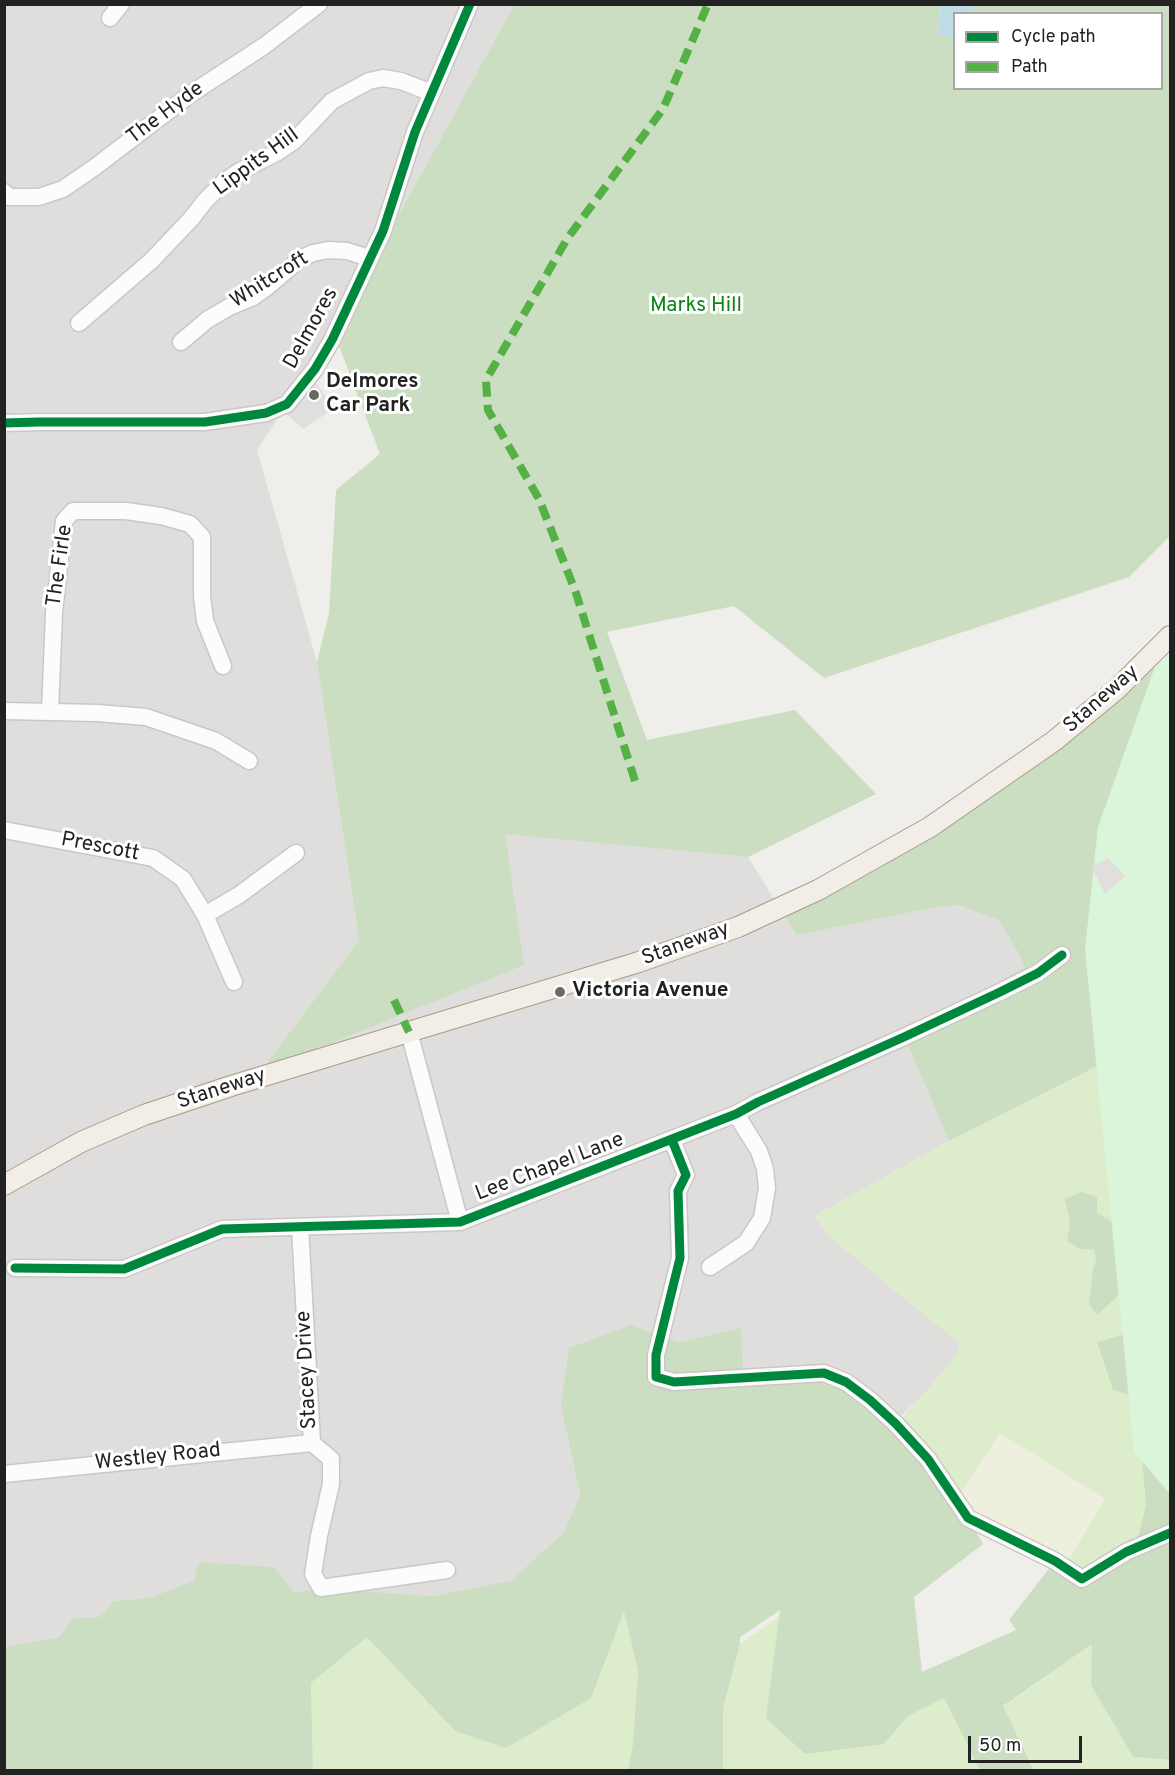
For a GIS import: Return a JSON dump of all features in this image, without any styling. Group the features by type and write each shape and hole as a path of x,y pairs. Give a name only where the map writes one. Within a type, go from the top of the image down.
{"main road":[{"name":"Staneway","path":"4,1185 70,1147 144,1115 688,946 738,927 818,890 930,827 1054,741 1117,689 1170,636"}],"street":[{"path":"110,18 122,4"},
{"name":"The Hyde","path":"4,192 9,197 39,197 63,189 192,93 264,46 319,4"},
{"name":"Delmores","path":"4,423 205,422 266,413 287,404 315,369 332,340 383,231 416,132 470,4"},
{"name":"Lippits Hill","path":"79,323 151,261 225,182 294,141 332,100 369,81 383,78 401,81 432,93"},
{"name":"Whitcroft","path":"181,342 207,320 228,307 253,297 300,259 313,253 328,250 347,251 369,258"},
{"name":"The Firle","path":"50,712 54,613 63,521 73,511 126,511 162,516 190,524 202,537 202,596 205,621 223,666"},
{"path":"4,711 146,717 216,741 249,761"},
{"name":"Prescott","path":"4,830 153,858 183,879 205,915 234,982"},
{"path":"205,915 239,895 296,853"},
{"name":"Lee Chapel Lane","path":"15,1268 124,1269 222,1230 460,1222 736,1114 1000,992 1038,973 1062,955"},
{"path":"410,1032 460,1222"},
{"path":"710,1267 746,1243 762,1218 767,1188 765,1169 759,1151 736,1114"},
{"path":"672,1140 686,1175 678,1191 680,1258 656,1355 656,1377 674,1382 824,1374 846,1382 896,1424 928,1458 968,1518 1055,1561 1082,1579 1126,1552 1170,1533"},
{"name":"Stacey Drive","path":"300,1227 312,1443 331,1459 331,1484 313,1574 321,1588 447,1570"},
{"name":"Westley Road","path":"4,1474 312,1443"}],"shaded area":[{"path":"5,5 514,5 334,333 257,450 317,662 359,940 261,1071 504,833 748,857 796,935 1001,869 1030,976 904,1038 949,1141 815,1216 831,1238 961,1344 955,1357 924,1394 899,1418 742,1378 741,1329 680,1342 631,1325 561,1406 580,1495 564,1532 511,1582 432,1596 321,1588 295,1593 195,1581 148,1598 113,1601 100,1617 73,1618 59,1637 5,1647"},
{"name":"Delmores Car Park","path":"315,382 335,408 303,429 285,413"},
{"path":"1108,858 1125,876 1105,894 1092,867"}],"green space":[{"name":"Marks Hill","path":"974,4 1170,5 1170,536 1129,577 824,678 734,606 607,632 647,740 795,710 876,794 748,857 505,834 524,965 260,1072 359,940 317,662 329,613 336,490 380,454 334,333 514,5 940,5 938,35 953,37 953,90 1163,90 1163,12 971,12"},
{"path":"1170,633 1170,1494 1134,1452 1085,949 1098,827 1163,644"},
{"path":"1163,644 1129,1050 949,1141 904,1037 1000,992 997,983 1024,968 1020,955 999,920 958,905 931,908 796,935 780,908 930,827"},
{"path":"1129,1050 1142,1459 1146,1506 1137,1540 1082,1579 1064,1567 1105,1499 1000,1433 956,1500 896,1424 955,1357 960,1344 831,1238 815,1216 949,1141","holes":["1097,1197 1097,1213 1118,1225 1092,1283 1096,1260 1094,1250 1067,1241 1070,1222"]},
{"path":"1082,1192 1097,1197 1097,1213 1118,1225 1119,1295 1097,1315 1089,1304 1096,1260 1094,1250 1080,1249 1067,1241 1070,1222 1065,1199"},
{"path":"1170,1298 1170,1760 1133,1757 1091,1685 1092,1644 1003,1706 1034,1770 980,1770 944,1698 908,1716 884,1744 805,1754 766,1718 780,1610 740,1637 723,1708 723,1770 628,1770 633,1744 638,1671 624,1611 591,1698 506,1748 455,1731 367,1637 311,1683 313,1770 5,1770 5,1647 59,1637 73,1618 100,1617 113,1601 148,1598 194,1581 199,1562 273,1567 295,1593 321,1588 432,1596 511,1581 564,1532 580,1495 561,1406 569,1348 631,1325 680,1342 741,1328 743,1377 824,1373 870,1400 968,1518 983,1544 914,1597 922,1672 1016,1630 1009,1620 1055,1561 1082,1579 1137,1540 1146,1506 1142,1459 1141,1399 1113,1390 1097,1342 1125,1334"},
{"path":"1000,1433 1105,1500 1064,1567 968,1518 956,1500"},
{"path":"624,1610 638,1671 633,1744 628,1770 313,1770 311,1683 367,1637 455,1731"},
{"path":"784,1613 884,1744 908,1716 944,1698 980,1770 723,1770 723,1708 740,1644"},
{"path":"1093,1643 1091,1685 1133,1757 1170,1761 1170,1770 1035,1770 1003,1707"}],"water":[{"path":"940,5 974,5 971,12 953,12 953,37 938,35"}],"marked path":[{"path":"635,781 576,593 539,499 488,410 486,380 567,239 663,109 708,4"},
{"path":"394,1000 409,1032"}],"cycle path":[{"path":"4,423 205,422 266,413 287,404 315,369 332,340 383,231 415,132 470,4"},
{"path":"15,1268 124,1269 222,1229 460,1222 736,1114 1000,992 1038,973 1062,955"},
{"path":"672,1140 686,1175 678,1191 680,1258 656,1355 656,1377 674,1382 824,1373 846,1382 896,1424 928,1459 968,1518 1055,1561 1082,1579 1126,1552 1170,1533"}],"place":[{"name":"Delmores Car Park","path":"314,395"},
{"name":"Victoria Avenue","path":"560,992"}]}
